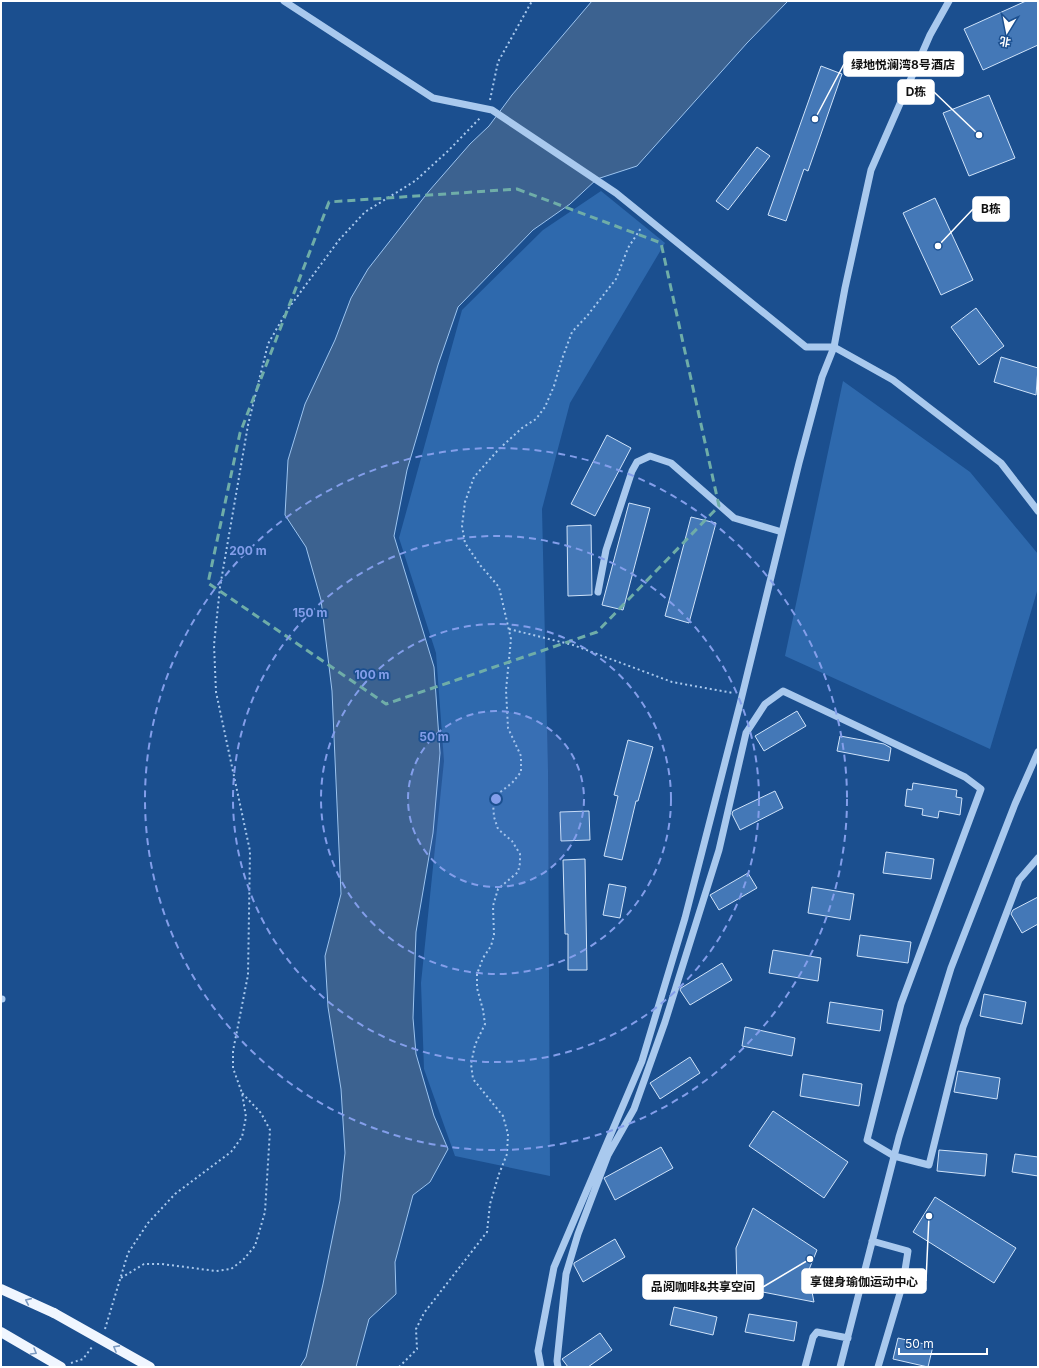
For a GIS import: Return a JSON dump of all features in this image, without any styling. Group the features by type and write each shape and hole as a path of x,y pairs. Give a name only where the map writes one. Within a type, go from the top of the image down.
{"main road":[{"path":"1,1289 54,1313 150,1367"},
{"path":"4,1334 65,1366"}],"street":[{"path":"284,1 433,98 492,110 616,193 806,347 834,347 893,380 1000,463 1038,511"},
{"path":"541,1367 538,1351 554,1268 642,1061 685,918 822,377 834,347 845,288 871,170 930,35 950,1"},
{"path":"598,592 606,550 632,471 637,462 650,456 671,463 734,518 782,532"},
{"path":"558,1367 557,1361 566,1274 578,1234 608,1155 634,1109 665,1022 719,850 746,733 765,704 784,691 965,777 981,789 901,1004 875,1103 867,1140 894,1156 929,1165 963,1028 1019,880 1038,858"},
{"path":"840,1367 894,1156 951,968 1015,804 1038,752"},
{"path":"872,1241 908,1251 903,1283 878,1367"},
{"path":"805,1367 814,1337 817,1332 848,1338"}],"path":[{"path":"101,1335 105,1328 128,1253 148,1223 175,1194 231,1152 242,1138 246,1117 242,1092 233,1068 233,1051 248,975 250,851 216,692 214,645 220,587 248,425 268,344 288,309 335,246 365,212 415,181 448,151 488,109 498,62 532,1"},
{"path":"399,1367 416,1349 416,1329 424,1313 487,1232 490,1204 507,1154 508,1134 503,1116 473,1079 471,1064 475,1045 484,1024 483,1010 477,988 477,974 483,958 491,946 494,935 494,906 498,889 518,872 520,863 520,854 512,841 498,829 494,818 493,803 499,793 512,783 521,772 521,756 508,728 506,690 511,639 499,587 480,565 465,543 462,526 465,502 474,477 522,428 536,419 545,407 554,386 572,332 587,316 616,279 628,248 641,228"},
{"path":"508,628 573,645 672,682 742,695"},
{"path":"120,1278 144,1264 162,1264 216,1271 232,1269 244,1260 255,1246 264,1212 270,1130 261,1113 242,1092"},
{"path":"65,1366 82,1359 96,1341"}],"highlighted area":[{"path":"517,189 661,243 719,506 597,632 386,704 208,583 240,433 329,202"}],"shaded area":[{"path":"592,1 788,1 747,43 637,166 597,179 570,204 533,230 458,307 438,365 407,470 394,536 434,667 440,753 433,833 416,932 413,1018 416,1054 434,1116 448,1149 430,1182 413,1195 395,1262 396,1294 369,1319 356,1367 300,1367 306,1357 323,1284 340,1200 345,1153 341,1089 328,1007 325,956 341,894 332,691 321,600 306,547 285,515 288,460 305,404 335,340 351,298 368,269 429,191 470,144 489,126 512,95"},
{"path":"601,191 665,243 570,403 542,509 548,771 550,1176 455,1156 424,1069 421,983 444,761 436,653 399,538 462,310 543,230"},
{"path":"843,381 970,472 1038,554 1038,588 990,749 785,656"}],"building":[{"path":"1026,1 1038,1 1038,45 983,70 964,29"},
{"path":"821,66 842,74 808,171 804,169 786,221 768,215"},
{"path":"989,95 1015,158 969,176 943,113"},
{"path":"757,147 770,156 728,210 716,201"},
{"path":"935,198 973,280 941,295 903,213"},
{"path":"976,308 1004,346 979,365 951,327"},
{"path":"1001,357 1038,368 1036,395 994,382"},
{"path":"607,435 631,448 595,516 571,504"},
{"path":"629,503 650,508 623,610 602,605"},
{"path":"691,517 716,523 689,623 665,616"},
{"path":"591,525 592,595 568,596 567,526"},
{"path":"797,711 806,726 764,751 755,736"},
{"path":"840,736 884,744 891,748 889,761 837,751"},
{"path":"628,740 653,747 638,801 636,801 622,860 604,856 618,796 614,795"},
{"path":"913,783 957,790 956,797 962,798 960,815 939,811 938,818 922,815 923,809 905,806 907,789 912,790"},
{"path":"775,791 783,808 740,830 732,814 733,811"},
{"path":"589,811 590,840 561,841 560,812"},
{"path":"886,852 934,859 931,879 883,873"},
{"path":"585,859 587,970 568,970 568,934 565,934 563,860"},
{"path":"748,873 757,888 719,910 710,895"},
{"path":"609,884 626,887 620,918 603,915"},
{"path":"812,887 854,894 850,920 808,913"},
{"path":"1038,897 1038,924 1022,933 1011,914 1013,910"},
{"path":"860,935 911,942 908,963 857,956"},
{"path":"773,950 821,958 818,981 769,973"},
{"path":"722,963 732,980 690,1005 680,990 681,988"},
{"path":"984,994 1026,1002 1022,1024 980,1016"},
{"path":"830,1002 883,1010 880,1031 827,1023"},
{"path":"745,1027 795,1038 792,1056 742,1046"},
{"path":"690,1057 700,1073 660,1099 650,1083"},
{"path":"958,1071 1000,1078 997,1099 954,1092"},
{"path":"803,1074 862,1084 859,1106 800,1096"},
{"path":"773,1111 848,1162 824,1198 749,1146"},
{"path":"661,1147 673,1168 615,1200 604,1178"},
{"path":"939,1150 987,1154 985,1176 937,1171"},
{"path":"1015,1154 1038,1157 1038,1176 1012,1172"},
{"path":"935,1197 1016,1248 994,1283 913,1232"},
{"path":"753,1208 817,1250 808,1272 814,1302 737,1287 736,1248"},
{"path":"615,1239 625,1257 583,1282 574,1263"},
{"path":"674,1307 717,1317 713,1335 670,1325"},
{"path":"749,1314 797,1322 794,1341 745,1332"},
{"path":"600,1333 612,1350 588,1367 568,1367 562,1359"},
{"path":"898,1338 933,1346 928,1367 893,1359"}],"place":[{"name":"绿地悦澜湾8号酒店","path":"815,119"},
{"name":"D栋","path":"979,135"},
{"name":"B栋","path":"938,246"},
{"name":"享健身瑜伽运动中心","path":"929,1216"},
{"name":"品阅咖啡&共享空间","path":"810,1259"}]}
